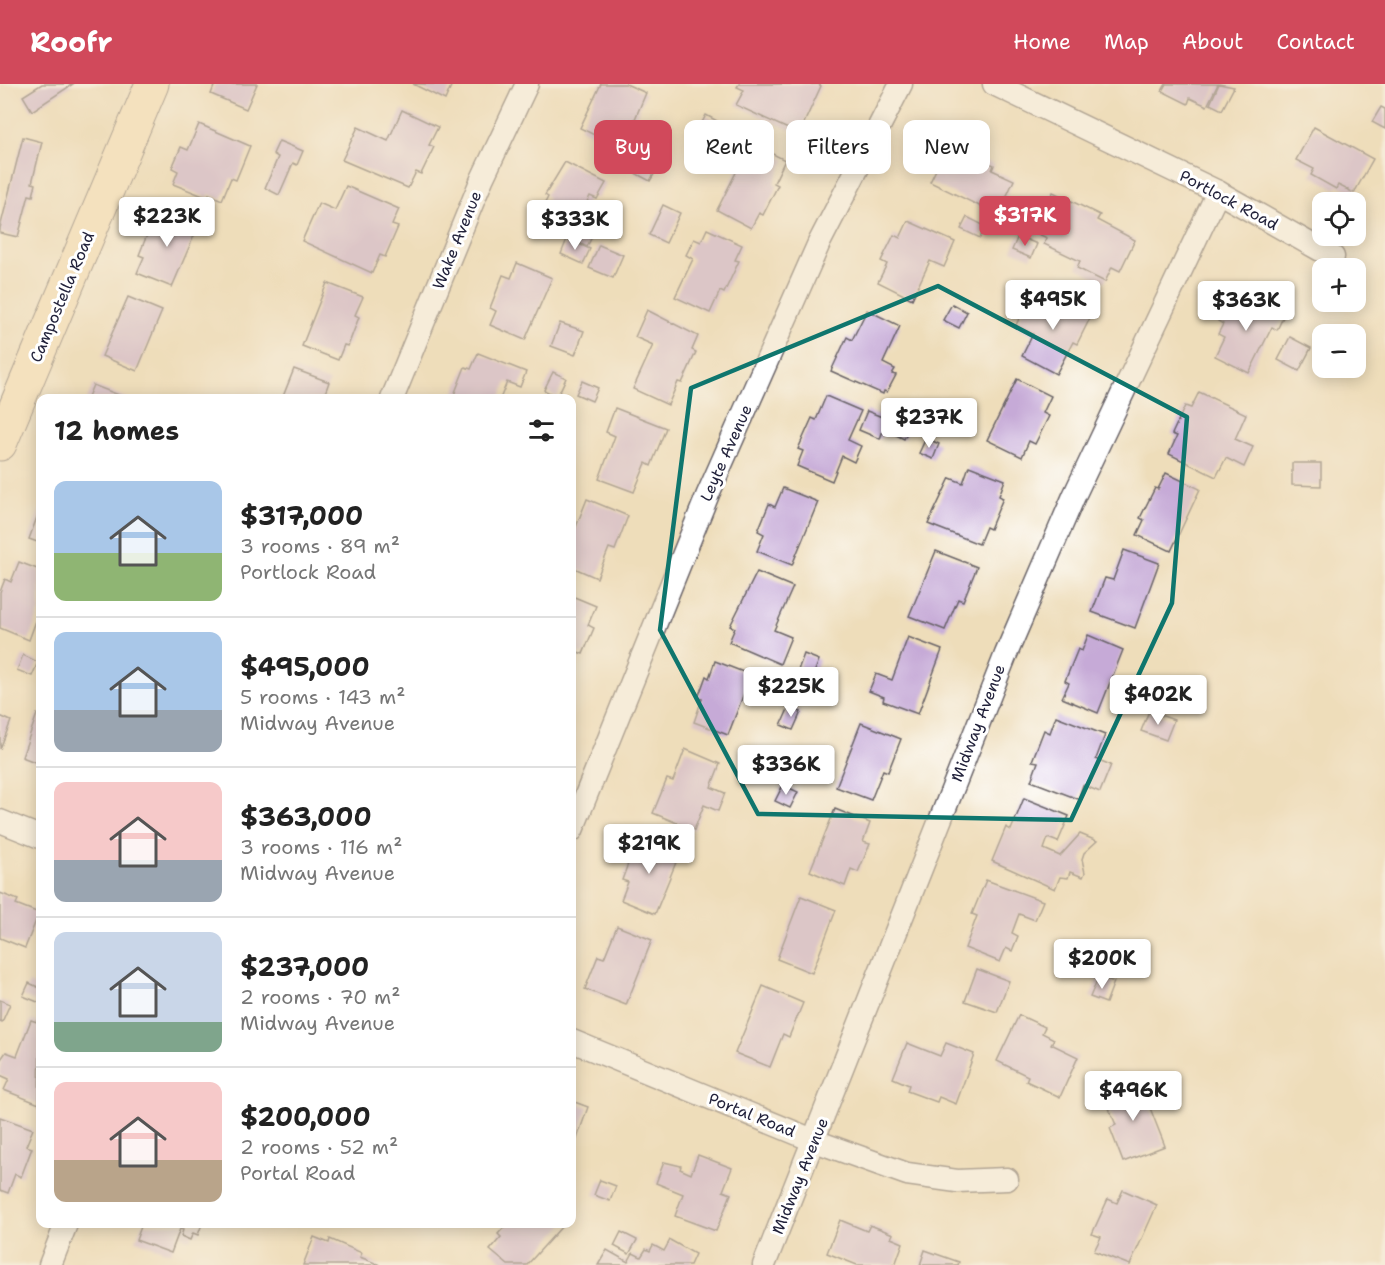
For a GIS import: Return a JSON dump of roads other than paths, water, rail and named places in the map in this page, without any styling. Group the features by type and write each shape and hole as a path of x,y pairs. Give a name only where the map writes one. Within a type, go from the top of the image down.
{"main road":[{"name":"Campostella Road","path":"0,444 152,84"}],"street":[{"name":"Wake Avenue","path":"394,394 482,179 527,84"},
{"name":"Leyte Avenue","path":"576,820 708,494 819,243 901,84"},
{"name":"Portlock Road","path":"994,84 1218,192 1333,257"},
{"name":"Midway Avenue","path":"764,1265 1006,654 1074,496 1218,192"},
{"path":"0,821 36,835"},
{"name":"Portal Road","path":"576,1043 815,1141 907,1173 957,1181 1007,1179"},
{"path":"50,1265 64,1228"}]}
